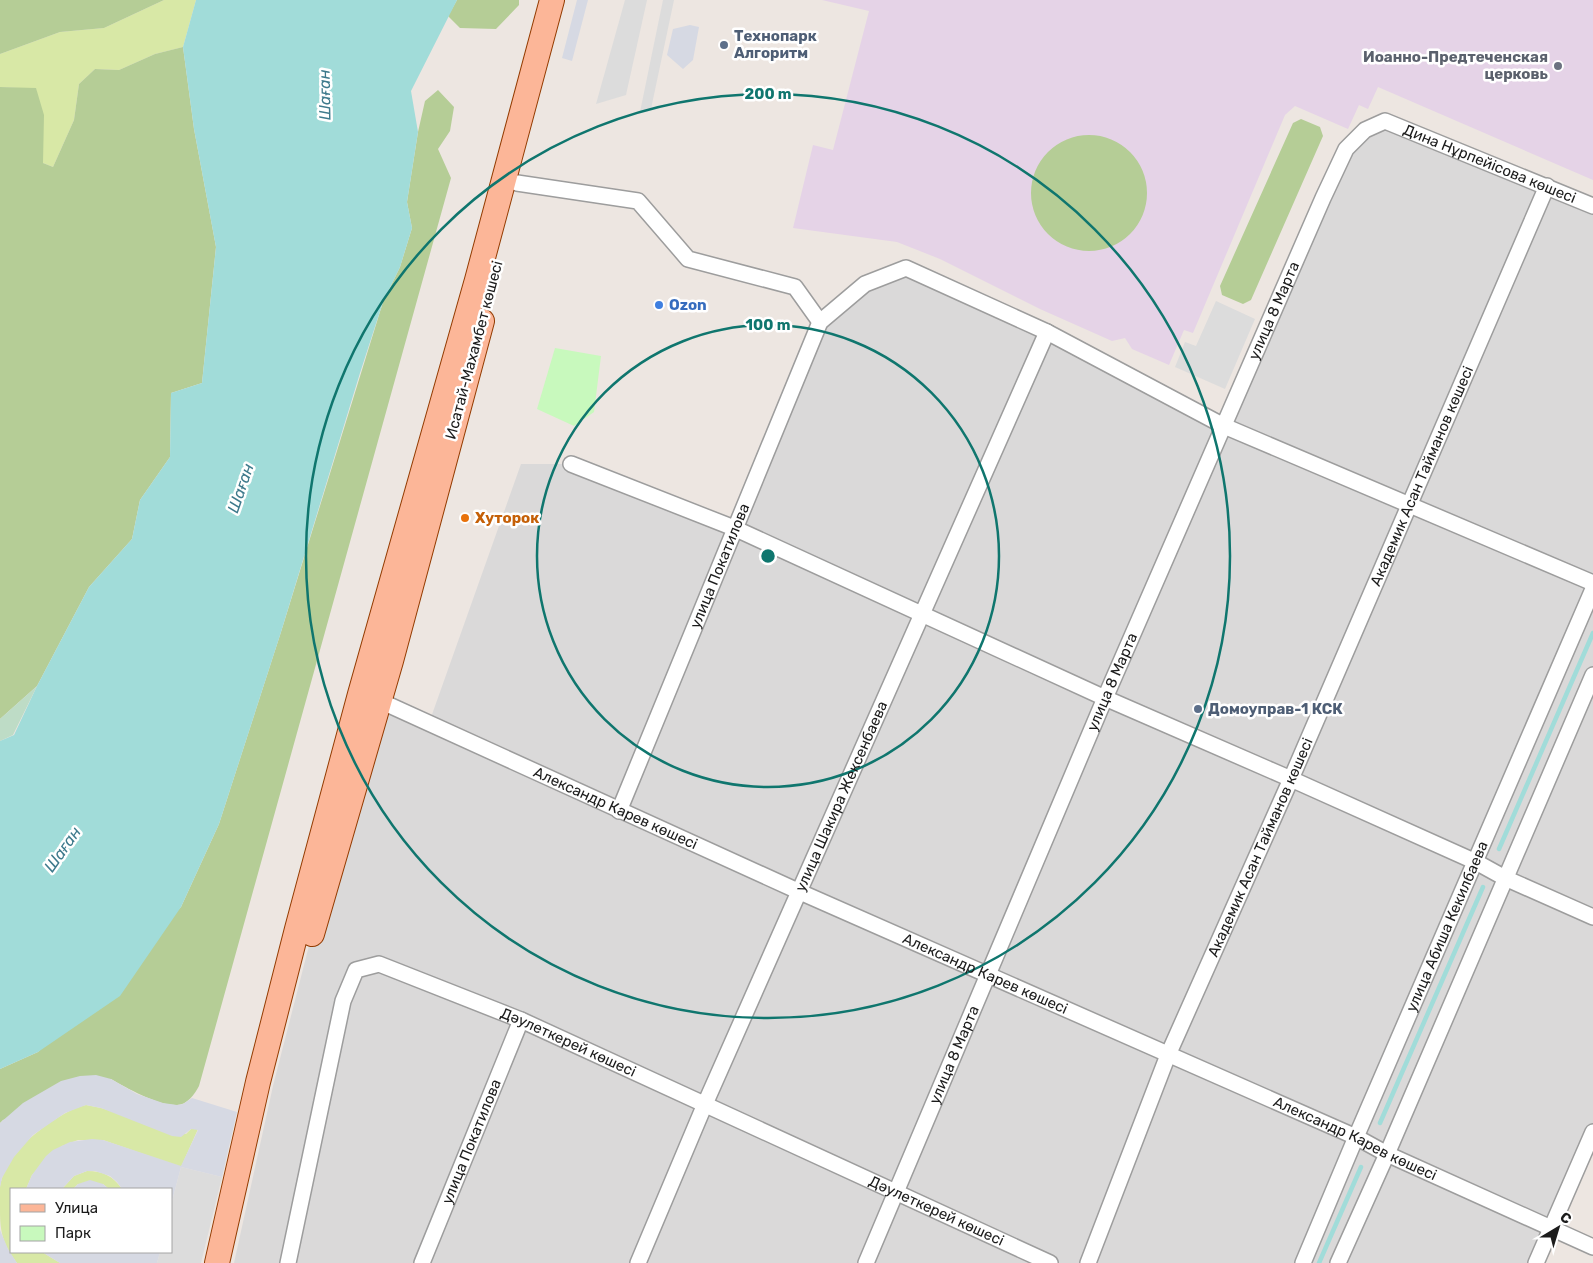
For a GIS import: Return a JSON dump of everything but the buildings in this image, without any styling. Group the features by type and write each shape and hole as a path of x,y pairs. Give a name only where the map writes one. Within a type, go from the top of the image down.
{"main road":[{"path":"234,1263 273,1086 310,944 369,697 552,0"},
{"name":"Исатай-Махамбет көшесі","path":"369,697 393,651 568,0"},
{"path":"217,1263 278,1006 369,697"}],"street":[{"name":"Дина Нұрпейісова көшесі","path":"1385,121 1593,206"},
{"name":"улица 8 Марта","path":"866,1263 1105,698 1346,149 1365,130 1385,121"},
{"path":"518,184 638,201 688,259 795,287 820,322 865,284 906,268 1047,332 1224,426 1593,583"},
{"name":"Академик Асан Тайманов көшесі","path":"1088,1263 1168,1055 1411,505 1548,186"},
{"name":"улица Покатилова","path":"619,810 820,322"},
{"name":"улица Шакира Жексенбаева","path":"638,1263 705,1104 1047,332"},
{"path":"571,464 734,528 1105,698 1291,779 1476,862 1505,878 1593,916"},
{"name":"улица Абиша Кекилбаева","path":"1303,1263 1356,1136 1593,589"},
{"path":"1338,1263 1387,1154 1593,675"},
{"name":"Александр Карев көшесі","path":"369,697 800,892 1356,1136 1387,1154 1593,1247"},
{"name":"Дәулеткерей көшесі","path":"288,1263 343,1001 356,970 379,964 522,1020 1050,1263"},
{"name":"улица Покатилова","path":"422,1263 522,1020"},
{"path":"1536,1263 1593,1132"}],"shaded area":[{"path":"577,0 588,0 572,61 562,58"},
{"path":"625,0 647,0 626,95 596,104"},
{"path":"663,0 674,0 651,109 640,112"},
{"path":"822,0 1593,0 1593,180 1378,87 1368,109 1359,105 1348,129 1295,106 1285,115 1193,333 1184,330 1169,365 1132,349 1125,338 1112,341 1040,309 940,259 897,242 793,228 813,145 833,150 869,11"},
{"path":"690,25 699,27 693,60 683,69 667,55 673,29"},
{"path":"1385,121 1593,206 1593,1132 1536,1263 234,1263 273,1086 312,934 378,700 429,723 521,464 571,464 734,528 820,322 865,284 906,268 1224,426 1346,149"},
{"path":"1216,301 1255,319 1225,389 1175,367 1185,342 1196,346"},
{"path":"96,1075 111,1079 137,1094 163,1103 183,1104 192,1098 237,1112 222,1177 181,1167 172,1201 172,1188 121,1188 110,1176 95,1171 87,1171 74,1176 63,1188 26,1188 32,1175 46,1156 53,1150 70,1142 92,1139 103,1140 181,1166 198,1130 191,1129 181,1137 172,1136 101,1108 86,1105 65,1113 33,1135 14,1157 2,1178 0,1187 0,1123 23,1103 61,1081 80,1076"},
{"path":"181,1167 222,1177 201,1263 157,1263 160,1253 172,1253 172,1201"},
{"path":"90,1180 103,1184 108,1188 74,1188 78,1184"},
{"path":"0,1230 10,1253 17,1263 0,1263"},
{"path":"44,1253 160,1253 157,1263 60,1263"}],"green space":[{"path":"0,0 164,0 104,28 60,32 0,54"},
{"path":"164,0 196,0 183,47 155,54 119,70 95,69 79,84 74,120 53,167 43,163 36,89 0,87 0,54 60,32 104,28"},
{"path":"457,0 519,0 519,5 496,29 460,28 448,16"},
{"path":"183,47 194,129 216,247 202,383 171,393 170,457 140,500 132,539 89,587 37,686 0,719 0,87 36,88 44,115 43,163 53,167 74,120 79,84 95,69 119,70 155,54"},
{"path":"438,90 454,107 450,131 438,149 451,178 199,1086 193,1096 181,1105 169,1105 143,1096 111,1079 3,1120 0,1123 0,1069 38,1052 181,907 219,824 281,632 383,302 400,267 412,228 407,202 418,132 425,101"},
{"path":"1301,119 1320,127 1323,136 1251,300 1243,304 1222,295 1220,286 1293,123"},
{"path":"1089,135 1111,140 1130,152 1142,171 1147,193 1142,215 1130,234 1111,246 1089,251 1067,246 1048,234 1036,215 1031,193 1036,171 1048,152 1067,140"},
{"path":"555,348 601,356 594,412 574,426 537,409"},
{"path":"37,686 13,735 0,741 0,719"},
{"path":"86,1105 101,1108 186,1134 191,1129 198,1129 181,1167 103,1140 78,1140 62,1146 32,1175 26,1188 10,1188 10,1253 5,1244 0,1218 0,1187 2,1177 12,1158 35,1134 63,1114"},
{"path":"87,1171 98,1172 107,1175 121,1188 108,1188 103,1184 78,1184 74,1188 63,1188 74,1176"},
{"path":"10,1253 44,1253 60,1263 17,1263"}],"water":[{"name":"Шаған","path":"196,0 457,0 411,91 418,132 407,202 412,228 400,267 383,302 360,373 281,632 219,824 181,907 120,996 38,1052 0,1069 0,741 14,735 37,686 89,587 132,539 140,500 170,457 171,393 202,383 216,247 194,129 183,47"}],"waterway":[{"path":"1499,849 1593,633"},
{"path":"1380,1123 1483,887"},
{"path":"1319,1263 1361,1167"}],"place":[{"name":"Технопарк Алгоритм","path":"724,45"},
{"name":"Иоанно-Предтеченская церковь","path":"1558,66"},
{"name":"Ozon","path":"659,305"},
{"name":"Хуторок","path":"465,518"},
{"name":"Домоуправ-1 КСК","path":"1198,709"}]}
